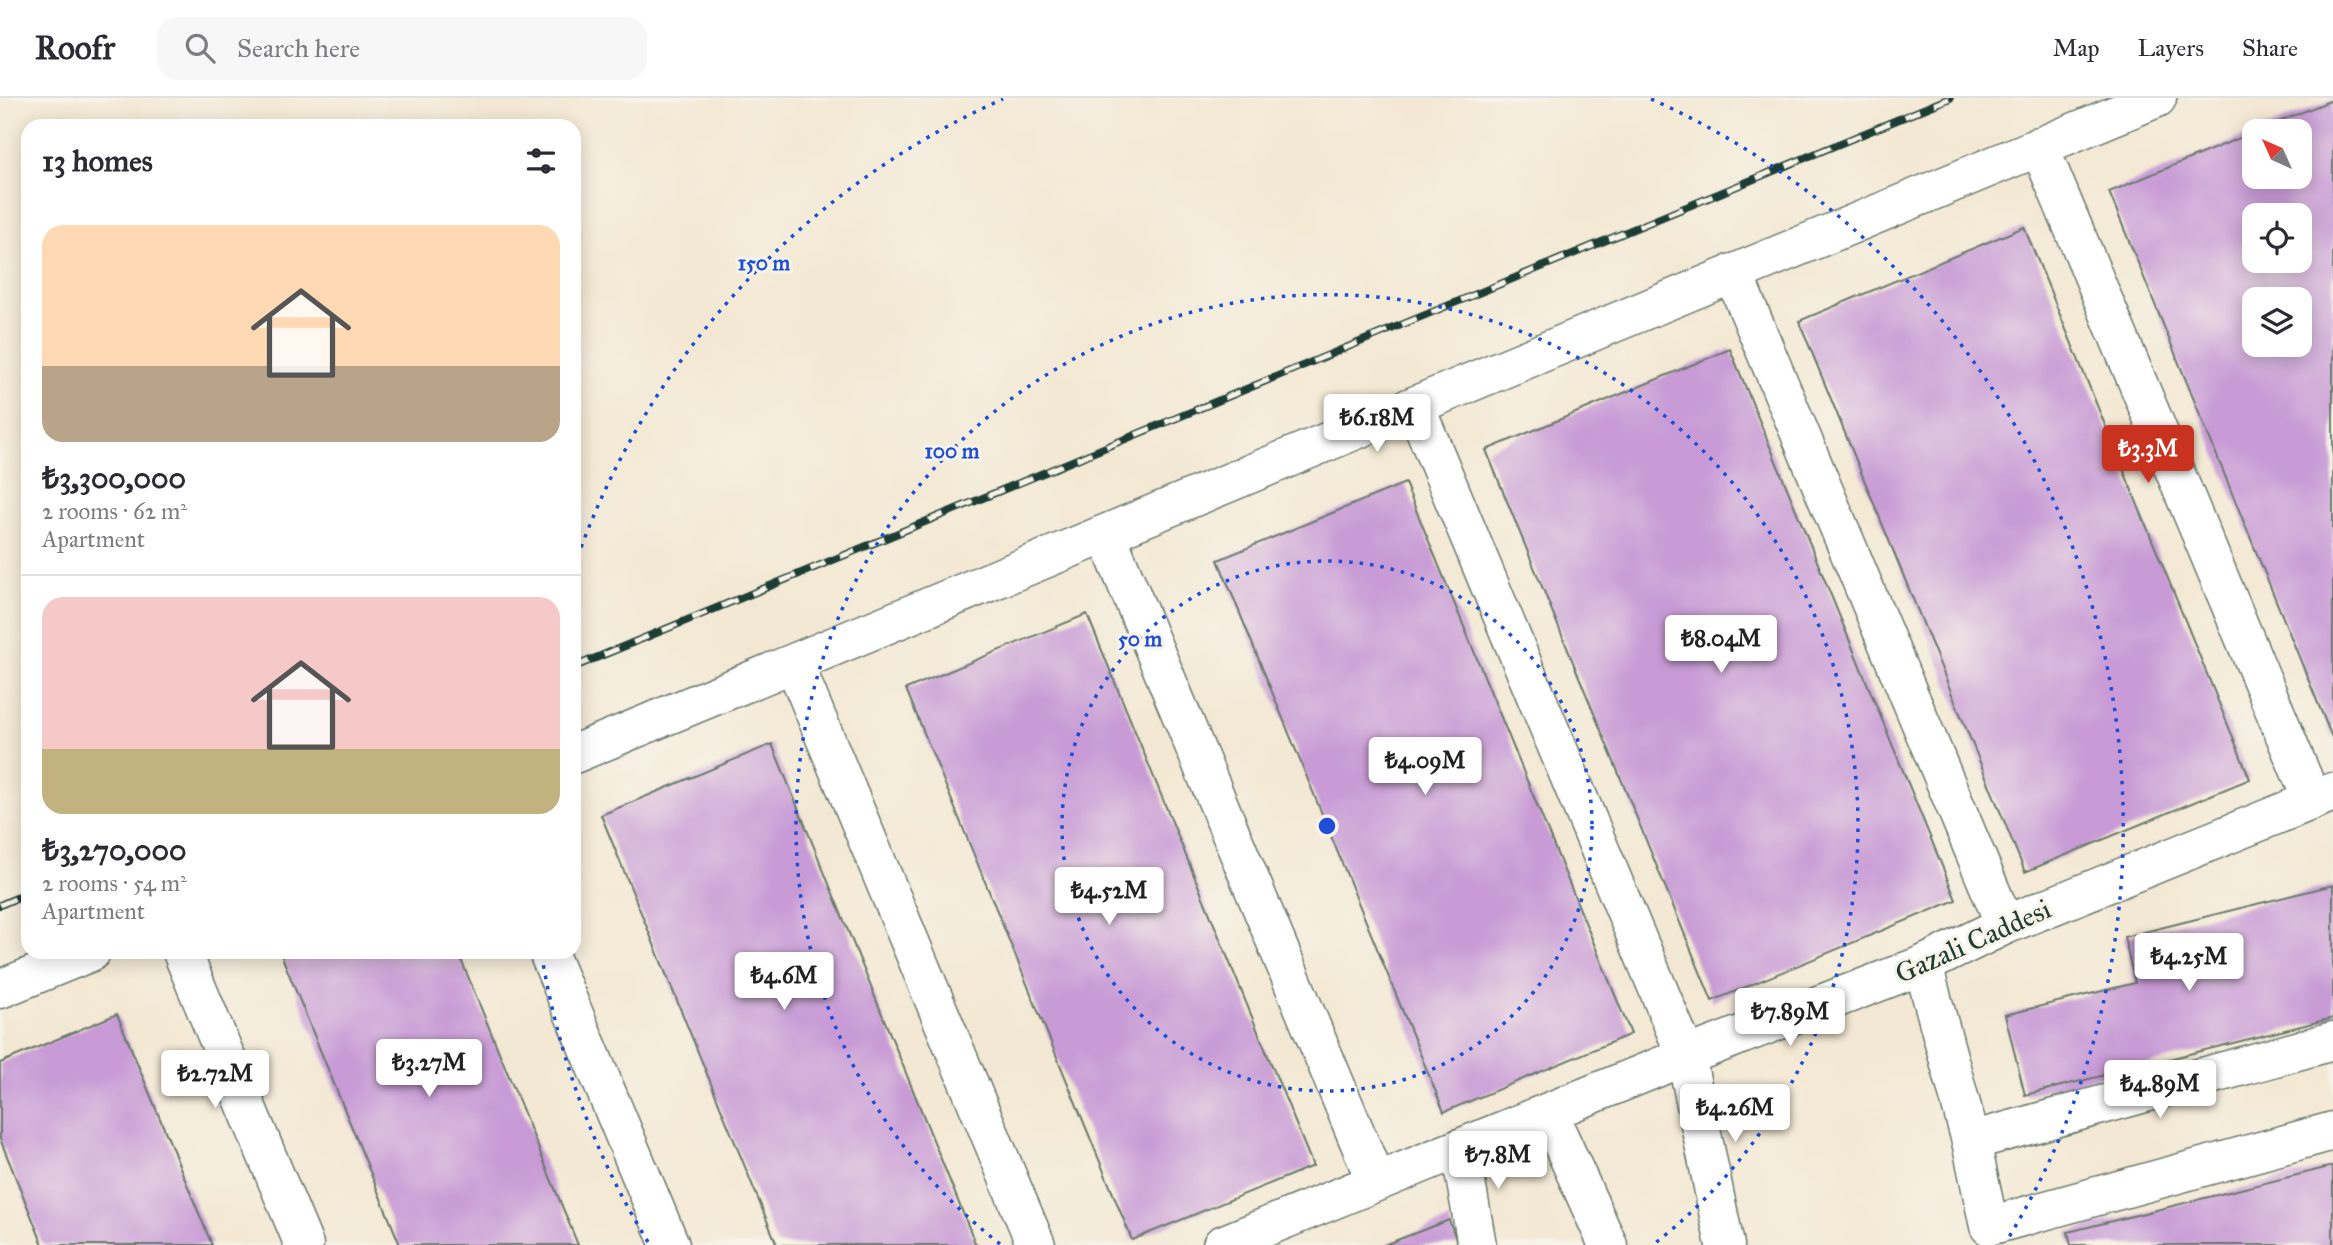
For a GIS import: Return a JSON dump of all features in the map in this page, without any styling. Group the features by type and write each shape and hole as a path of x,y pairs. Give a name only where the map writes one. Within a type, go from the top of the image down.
{"street":[{"path":"581,751 2157,98"},
{"path":"2039,146 2322,796"},
{"path":"1733,273 2005,925"},
{"path":"1415,405 1686,1056 1725,1245"},
{"path":"1106,534 1376,1182"},
{"path":"794,663 1036,1245"},
{"name":"Gazali Caddesi","path":"1222,1245 1686,1056 1923,965 2005,925 2322,796"},
{"path":"0,989 74,959"},
{"path":"185,959 304,1245"},
{"path":"551,959 670,1245"},
{"path":"1923,965 1971,1142 1991,1236 2333,1131"},
{"path":"1971,1142 2333,1041"},
{"path":"1548,1112 1608,1245"},
{"path":"1460,1148 1477,1245"}],"building":[{"path":"2332,100 2333,740 2109,192 2242,137 2242,189 2312,189 2312,119 2285,119"},
{"path":"2024,227 2250,779 2025,872 1799,321"},
{"path":"1730,349 1956,900 1712,1001 1486,450"},
{"path":"1405,483 1631,1034 1444,1112 1218,560"},
{"path":"1087,614 1313,1166 1132,1240 906,689"},
{"path":"772,744 976,1245 777,1245 601,815"},
{"path":"2333,885 2333,1018 2025,1095 2005,1015 2135,983 2124,937"},
{"path":"283,959 461,959 578,1245 400,1245"},
{"path":"117,1014 212,1245 43,1245 0,1139 0,1063"},
{"path":"2333,1166 2333,1245 2071,1245 2068,1232"},
{"path":"1449,1220 1458,1245 1384,1245"}],"railway":[{"path":"581,664 1950,98"},
{"path":"0,905 21,896"}]}
